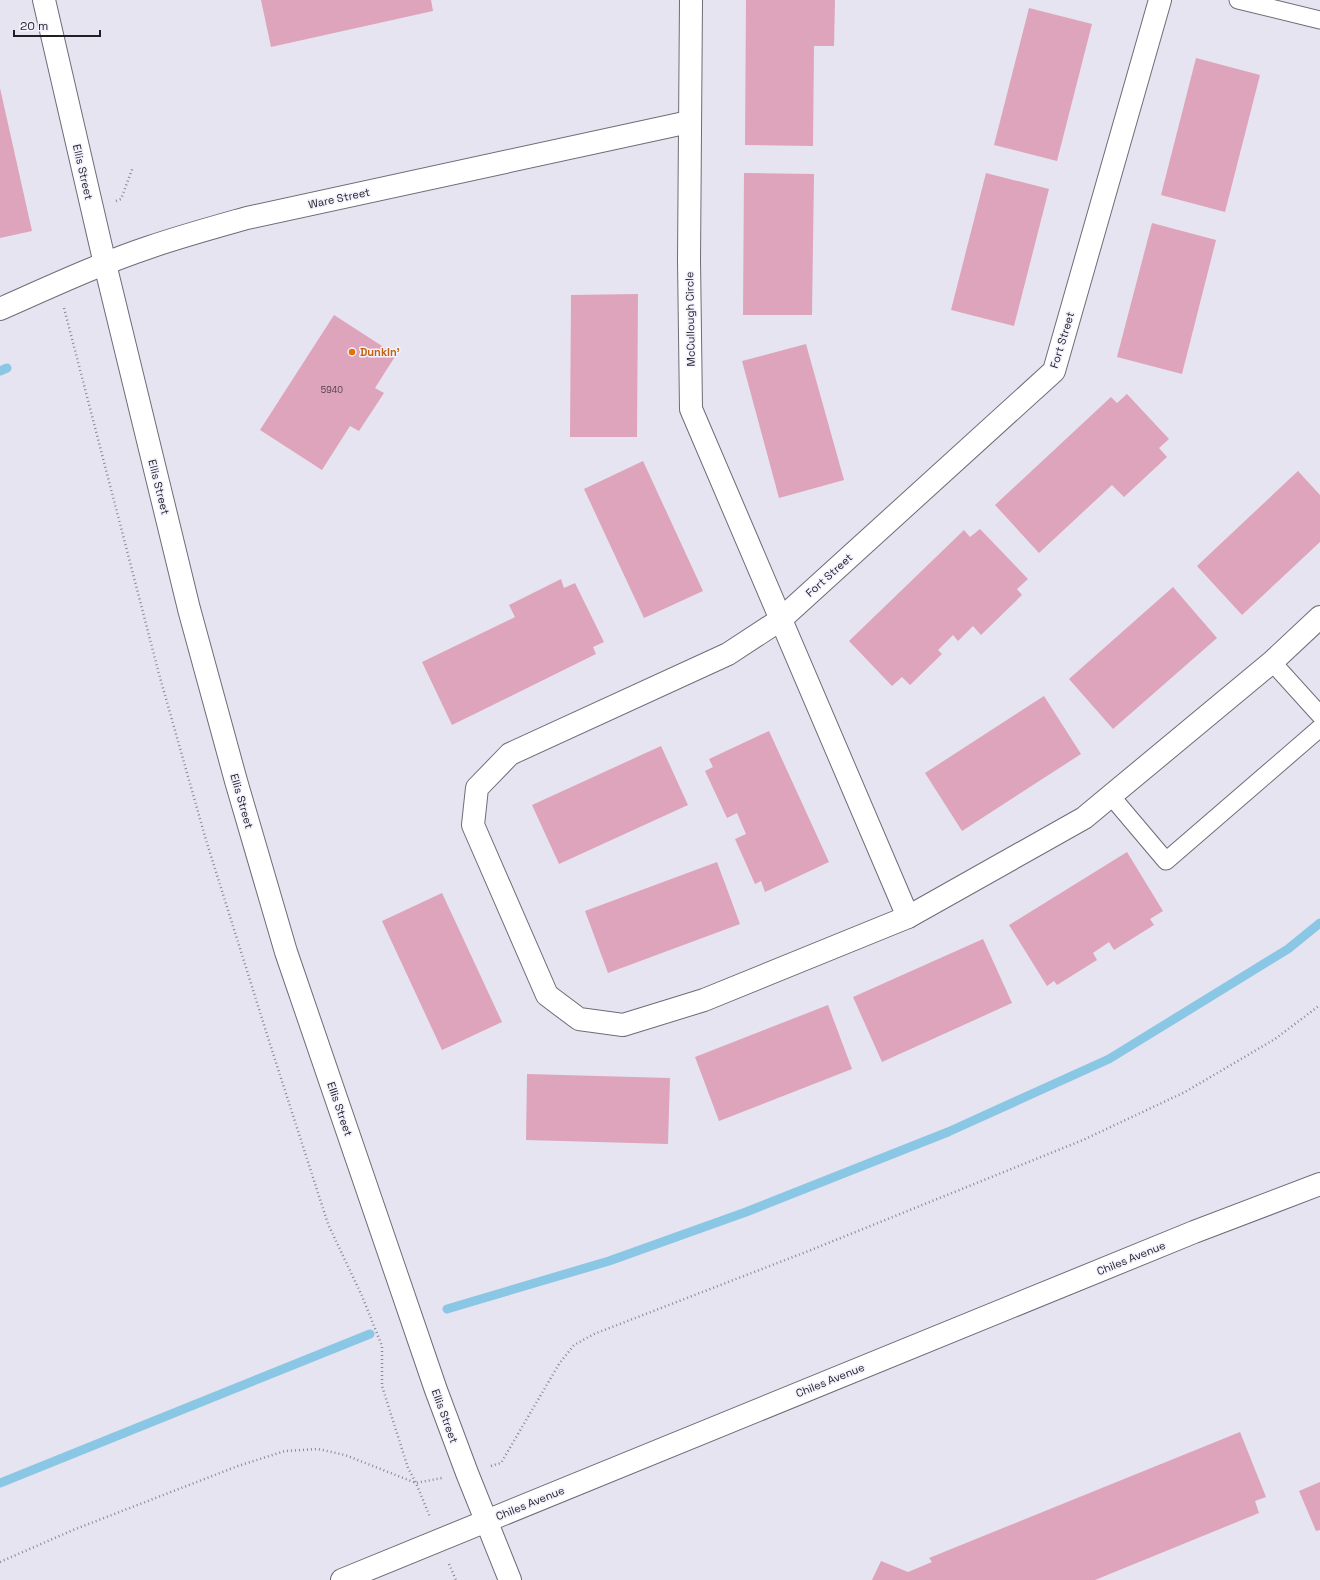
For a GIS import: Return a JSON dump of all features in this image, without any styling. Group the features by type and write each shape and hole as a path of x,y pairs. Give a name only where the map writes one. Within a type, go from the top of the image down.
{"street":[{"name":"Ellis Street","path":"44,0 105,264 189,609 238,788 286,952 436,1390 467,1473 510,1580"},
{"name":"McCullough Circle","path":"691,0 689,122 691,408 908,918"},
{"name":"Fort Street","path":"1160,0 1054,371 780,620 728,654 510,754 477,788 473,825 547,995 579,1019 623,1025 704,1000 908,918 1084,818 1272,662 1320,617"},
{"name":"Ware Street","path":"0,309 105,264 149,247 247,218 689,122"},
{"name":"Chiles Avenue","path":"342,1580 1194,1232 1320,1184"}],"lane":[{"path":"1238,0 1320,20"},
{"path":"1272,662 1320,715"},
{"path":"1111,796 1166,861 1320,728"}],"path":[{"path":"58,284 159,674 206,840 328,1224 362,1296 382,1346 382,1386 408,1468 416,1483"},
{"path":"0,1562 73,1530 216,1474 285,1451 318,1449 345,1455 416,1483 467,1473 501,1463 560,1364 574,1345 594,1334 811,1250 1083,1140 1185,1092 1275,1039 1320,1005"}],"building":[{"path":"261,0 431,0 433,11 271,47"},
{"path":"746,0 835,0 834,46 814,46 813,146 745,145"},
{"path":"1029,8 1092,24 1057,161 994,145"},
{"path":"1196,58 1260,75 1225,212 1161,195"},
{"path":"0,88 32,231 0,238"},
{"path":"744,173 814,174 812,315 743,315"},
{"path":"986,173 1049,189 1014,326 951,310"},
{"path":"1152,223 1216,240 1182,374 1117,357"},
{"path":"638,294 637,437 570,437 571,295"},
{"path":"334,315 396,355 375,388 384,393 359,431 350,426 322,470 260,430"},
{"path":"806,344 844,480 779,498 742,361"},
{"path":"1127,394 1169,439 1159,448 1167,457 1124,497 1112,485 1039,553 995,505 1111,397 1117,403"},
{"path":"643,461 703,591 644,618 584,489"},
{"path":"1298,471 1320,495 1320,542 1242,615 1197,566"},
{"path":"980,529 1028,579 1017,589 1022,595 981,635 973,626 958,641 953,635 938,650 942,654 910,685 902,677 892,686 849,641 964,530 970,537"},
{"path":"561,579 564,588 575,583 604,642 593,647 596,654 452,725 422,662 515,617 509,605"},
{"path":"1173,587 1217,638 1113,729 1069,679"},
{"path":"1044,696 1081,754 962,831 925,773"},
{"path":"769,731 829,862 765,892 761,881 755,884 735,839 746,834 737,813 727,818 705,771 713,767 709,759"},
{"path":"661,746 688,805 559,864 532,805"},
{"path":"1127,852 1163,911 1150,919 1154,925 1114,950 1109,942 1093,953 1097,960 1057,985 1054,981 1047,986 1009,925"},
{"path":"717,862 740,924 608,973 585,911"},
{"path":"442,893 502,1022 442,1050 382,921"},
{"path":"983,939 1012,1003 882,1062 853,997"},
{"path":"828,1005 852,1069 719,1121 695,1057"},
{"path":"527,1074 670,1078 668,1144 526,1140"},
{"path":"1240,1432 1266,1497 1255,1501 1259,1513 1095,1580 872,1580 881,1561 908,1572 932,1562 929,1558"},
{"path":"1320,1482 1320,1530 1316,1531 1299,1491"}],"waterway":[{"path":"0,371 7,368"},
{"path":"447,1309 609,1261 746,1212 948,1132 1109,1059 1288,949 1320,923"},
{"path":"0,1483 370,1334"}],"place":[{"name":"Dunkin'","path":"352,352"}]}
